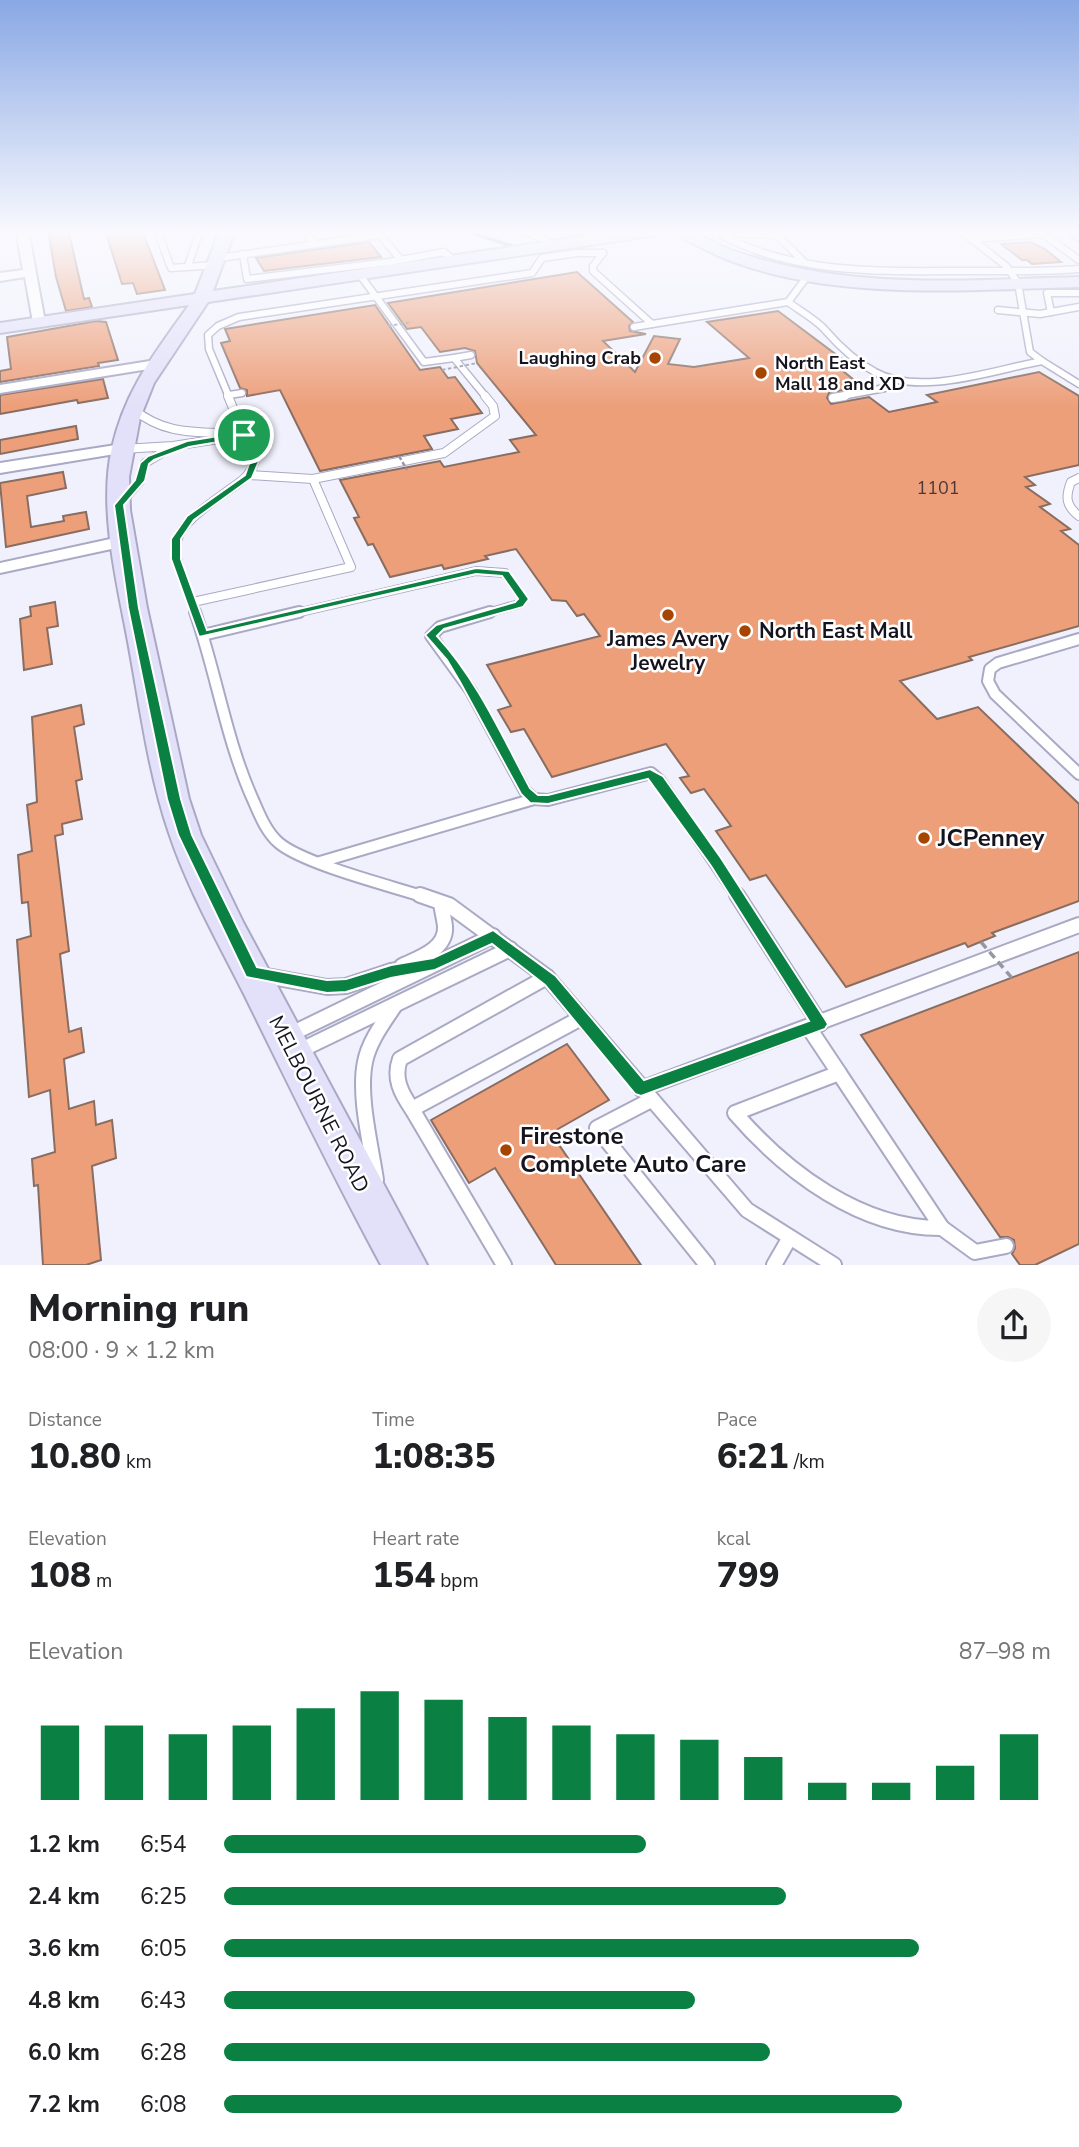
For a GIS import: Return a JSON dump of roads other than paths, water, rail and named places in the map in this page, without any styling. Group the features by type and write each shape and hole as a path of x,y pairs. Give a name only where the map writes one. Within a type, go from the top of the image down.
{"main road":[{"name":"MELBOURNE ROAD","path":"133,409 122,449 118,477 119,505 134,608 174,799 185,835 251,973 355,1177 405,1265"}],"street":[{"path":"33,289 39,322"},
{"name":"MELBOURNE ROAD","path":"133,409 144,383 206,289"},
{"path":"0,328 246,289"},
{"path":"0,389 156,364"},
{"path":"0,468 122,449"},
{"path":"0,568 124,541"}],"lane":[{"path":"371,289 420,363 471,355"},
{"path":"428,289 239,317 218,326 208,335 207,342 255,461 250,475 190,518 178,533 176,559 193,602 225,724 245,783 263,822 279,843 319,862 441,903 493,936 547,978 747,1210 834,1265"},
{"path":"613,289 652,324"},
{"path":"788,302 795,289"},
{"path":"1017,289 1030,352 1079,384"},
{"path":"1051,312 1047,293 1079,293"},
{"path":"634,327 788,302 826,330 839,347 874,372 894,380 928,383 1042,361"},
{"path":"998,310 1051,312 1079,307"},
{"path":"250,475 313,479 450,451 495,416 493,406 454,358"},
{"path":"833,398 885,388 894,380"},
{"path":"229,395 242,393"},
{"path":"133,409 163,430 243,432"},
{"path":"119,505 140,481 145,463 161,452 243,432"},
{"path":"122,449 218,433"},
{"path":"122,449 187,444"},
{"path":"1079,478 1071,482 1065,500 1069,509 1079,516"},
{"path":"193,602 351,567 313,479"},
{"path":"203,635 476,571 505,573 523,599 519,604 440,627 431,635 451,657 525,791 534,799"},
{"path":"1079,639 998,663 990,669 988,681 995,694 1079,774"},
{"path":"319,862 534,799 568,795 650,773 659,780 716,862 839,1073 942,1228 975,1252 1006,1246"},
{"path":"251,973 327,987 346,986 391,971 430,952 440,943 445,934 441,903"},
{"path":"707,1265 597,1128 646,1094 814,1026 1079,926"},
{"path":"289,1045 435,964 493,936"},
{"path":"289,1045 396,1005 510,949"},
{"path":"391,971 435,964"},
{"path":"504,1265 399,1089 395,1070 400,1059 411,1051 547,978"},
{"path":"381,1219 363,1082 365,1060 376,1034 396,1005"},
{"path":"412,1109 582,1018"},
{"path":"839,1073 735,1113 772,1154 864,1212 913,1228 942,1228"},
{"path":"775,1265 789,1238"}],"place":[{"name":"Laughing Crab","path":"655,358"},
{"name":"North East Mall 18 and XD","path":"761,373"},
{"name":"James Avery Jewelry","path":"668,615"},
{"name":"North East Mall","path":"745,631"},
{"name":"JCPenney","path":"924,838"},
{"name":"Firestone Complete Auto Care","path":"506,1150"}]}
